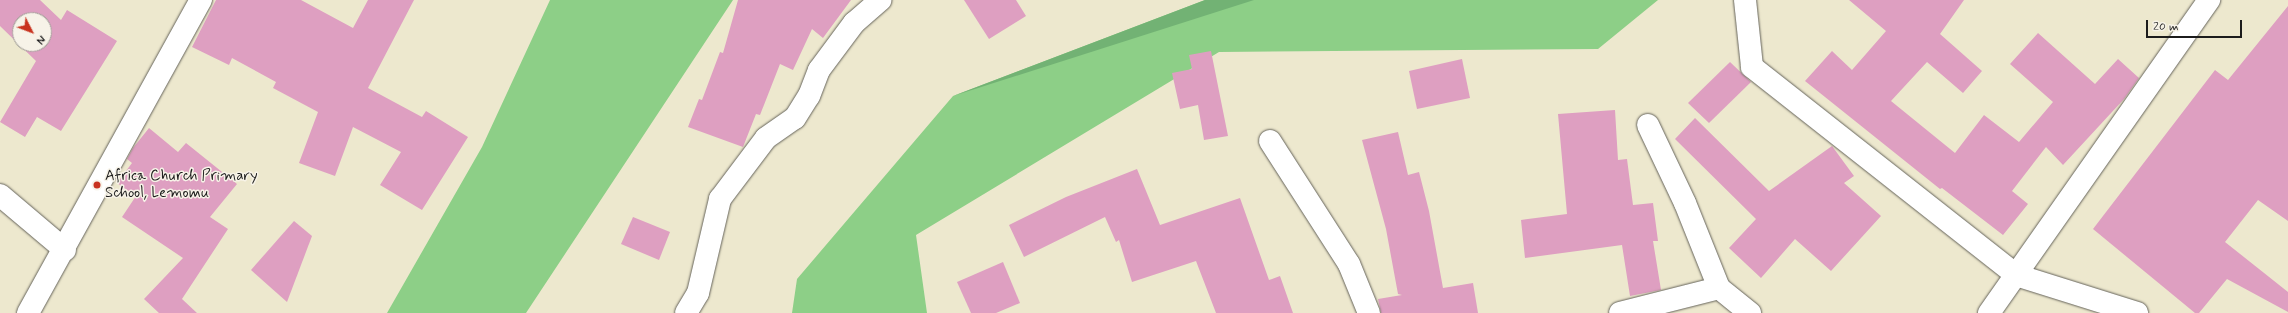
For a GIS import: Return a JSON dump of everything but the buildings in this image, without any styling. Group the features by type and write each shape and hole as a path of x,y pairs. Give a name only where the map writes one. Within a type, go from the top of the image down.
{"street":[{"path":"28,313 65,250 201,0"},
{"path":"686,313 698,293 720,199 766,138 795,118 809,96 818,70 854,23 880,0"},
{"path":"1745,0 1752,67 2016,275 2137,313"},
{"path":"1989,313 2209,0"},
{"path":"1648,125 1686,203 1719,288 1750,313"},
{"path":"1270,141 1349,264 1369,313"},
{"path":"0,195 65,250"},
{"path":"1620,313 1719,288"}],"green space":[{"path":"550,0 733,0 526,313 387,313 482,147"},
{"path":"1205,0 1658,0 1598,49 1219,52 916,235 927,313 792,313 797,279 953,96"},
{"path":"1205,0 1254,0 953,96"}],"place":[{"name":"Africa Church Primary School, Lemomu","path":"97,185"}]}
